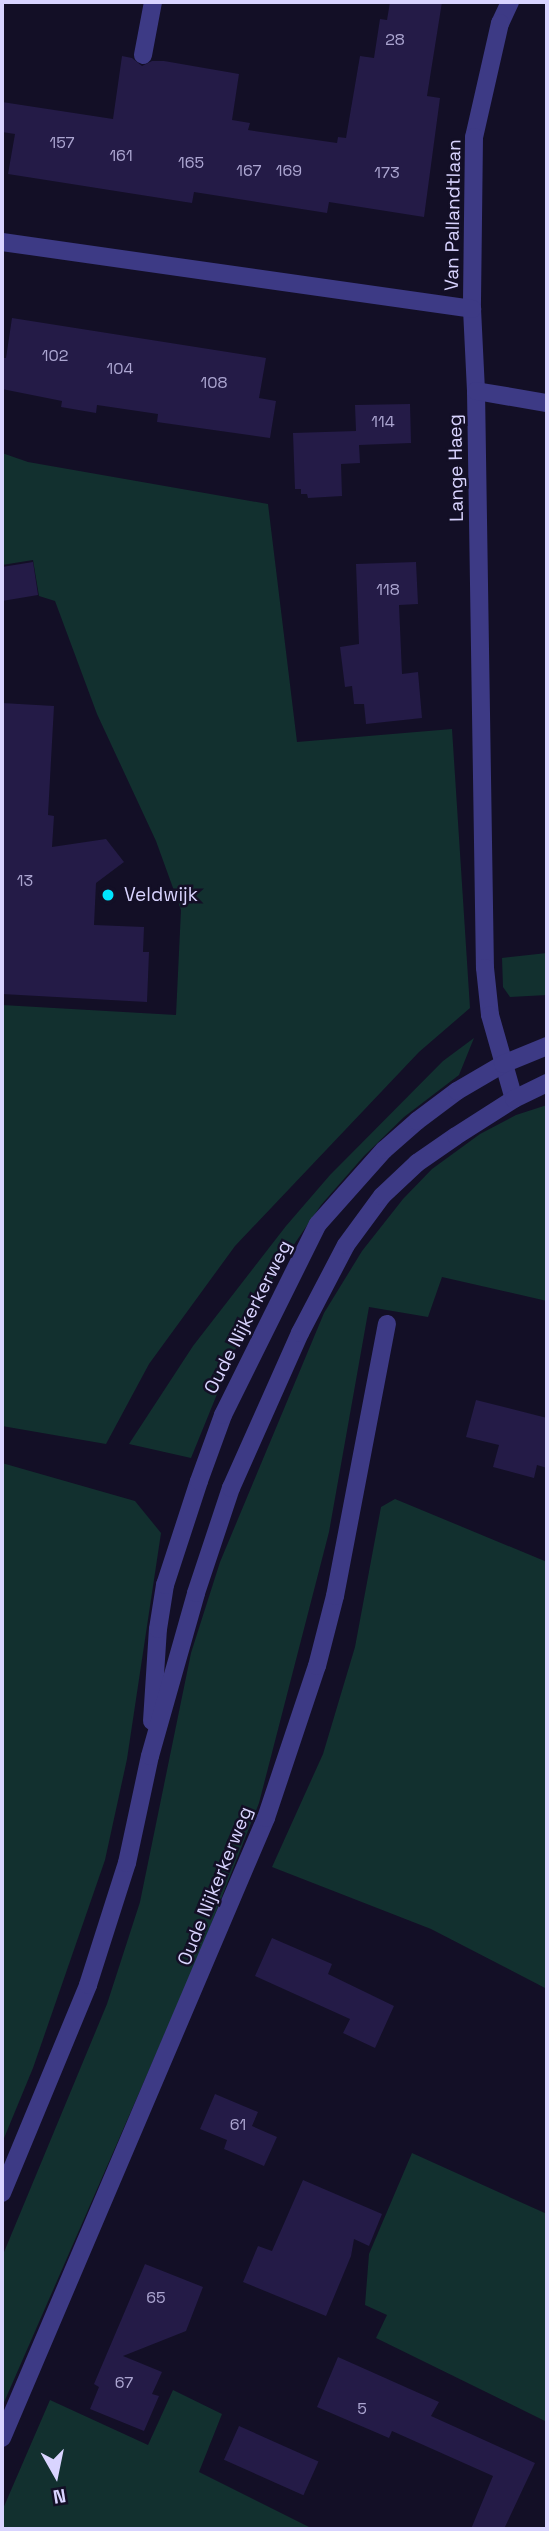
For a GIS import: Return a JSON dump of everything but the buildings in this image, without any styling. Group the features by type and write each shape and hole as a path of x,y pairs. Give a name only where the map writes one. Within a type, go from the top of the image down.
{"street":[{"path":"143,55 153,2"},
{"name":"Van Pallandtlaan","path":"472,309 474,138 500,23 510,2"},
{"path":"2,242 472,309"},
{"name":"Lange Haeg","path":"472,309 476,391 485,968 490,1015 514,1099"},
{"path":"476,391 547,402"},
{"name":"Oude Nijkerkerweg","path":"150,1756 158,1629 165,1585 223,1415 318,1224 384,1150 457,1091 503,1064 547,1046"},
{"name":"Oude Nijkerkerweg","path":"2,2193 88,1984 127,1863 150,1756 197,1593 231,1488 300,1333 346,1245 382,1196 417,1163 514,1099 547,1083"},
{"name":"Oude Nijkerkerweg","path":"2,2438 205,1967 270,1805 317,1666 335,1595 387,1324"}],"green space":[{"path":"2,453 28,462 268,504 297,742 452,729 470,1008 419,1052 235,1246 149,1364 106,1444 2,1426 2,1005 176,1015 181,910 156,841 97,714 55,601 39,596 33,560 2,565"},
{"path":"547,953 547,995 510,997 503,987 502,958"},
{"path":"474,1038 459,1075 404,1117 364,1156 321,1205 280,1265 235,1350 191,1458 129,1444 193,1346 286,1226 330,1175 443,1061"},
{"path":"547,1105 547,1301 442,1277 428,1317 369,1307 329,1532 259,1803 197,1960 2,2407 2,2257 107,2004 140,1902 191,1653 220,1562 324,1313 362,1251 403,1199 432,1169 480,1134 516,1115"},
{"path":"2,1463 135,1501 161,1533 127,1759 105,1860 33,2068 2,2143"},
{"path":"395,1499 547,1562 547,1989 431,1929 272,1867 323,1754 355,1647 381,1507"},
{"path":"412,2153 547,2214 547,2422 376,2338 387,2315 365,2305 369,2254"},
{"path":"173,2390 222,2414 199,2472 313,2529 2,2529 2,2511 50,2400 148,2445"}],"place":[{"name":"Veldwijk","path":"108,895"}]}
